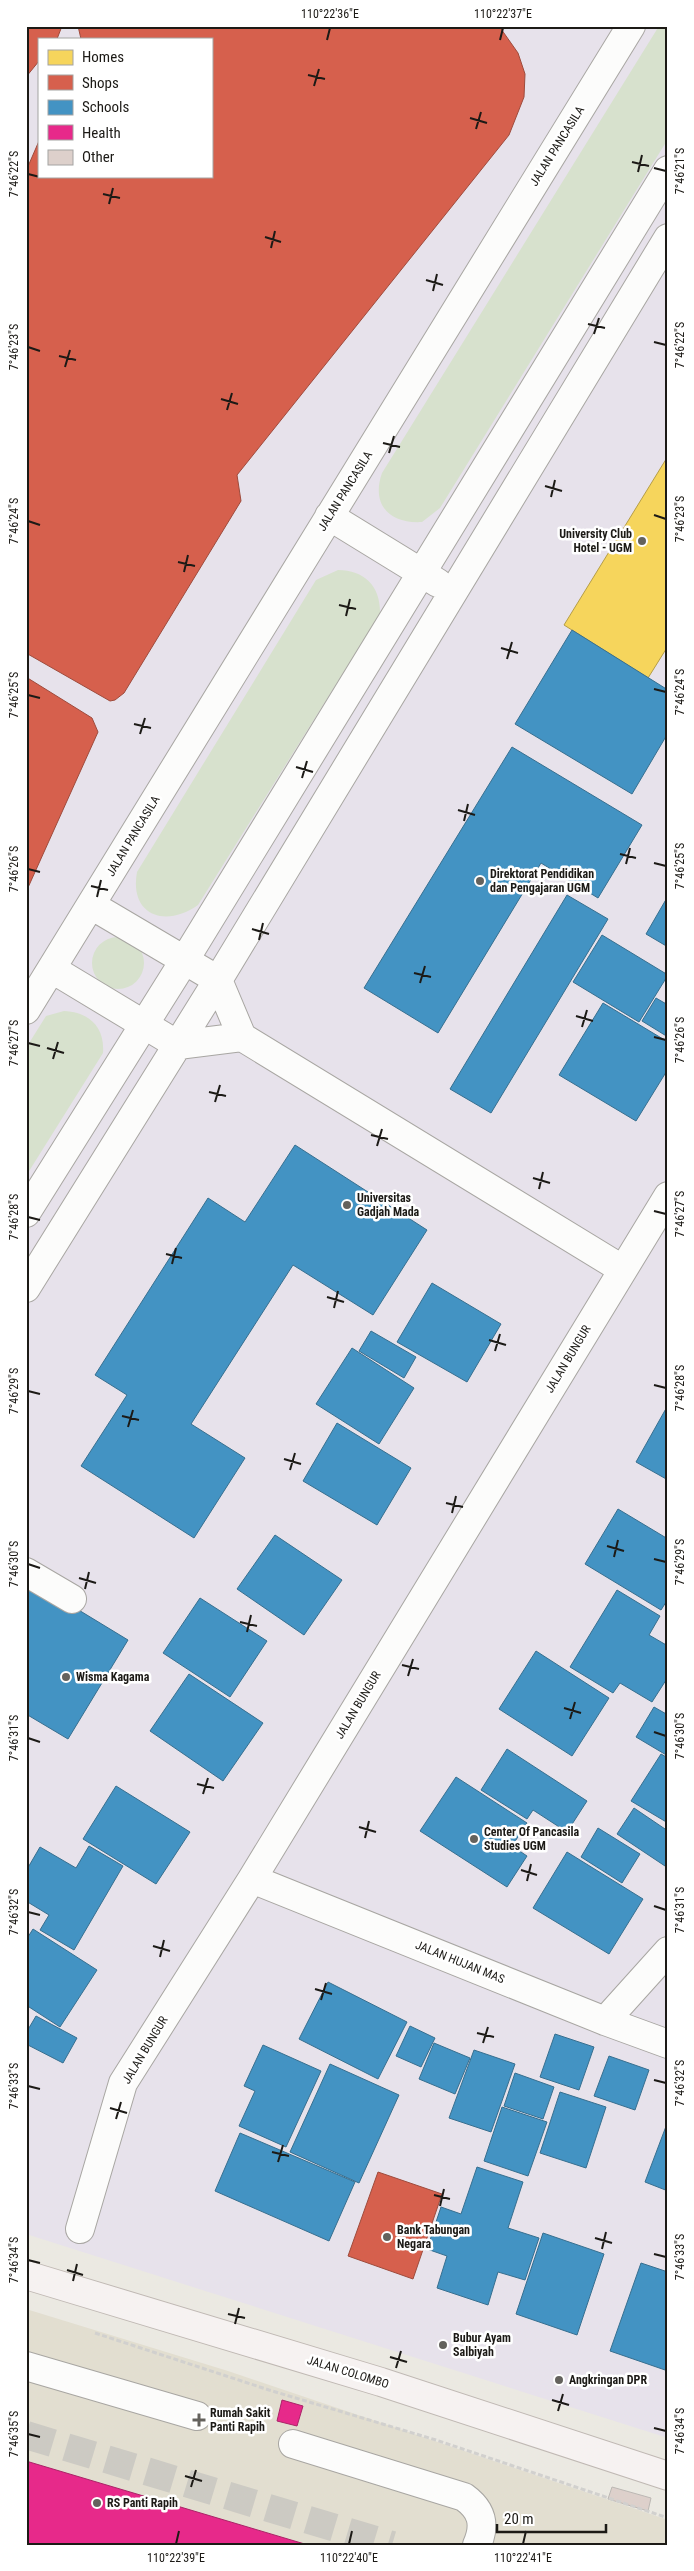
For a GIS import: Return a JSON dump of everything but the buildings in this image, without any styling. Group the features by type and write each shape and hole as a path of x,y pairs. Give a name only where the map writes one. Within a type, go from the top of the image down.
{"main road":[{"name":"JALAN COLOMBO","path":"26,2275 381,2382 668,2476"}],"street":[{"name":"JALAN PANCASILA","path":"26,1010 631,26"},
{"path":"26,1213 422,574 668,170"},
{"path":"26,1288 218,980 668,238"},
{"path":"599,282 630,301"},
{"path":"329,516 453,592"},
{"path":"91,905 218,980 242,1037 622,1269"},
{"path":"52,969 178,1045 242,1037"},
{"name":"JALAN BUNGUR","path":"80,2229 123,2083 252,1879 668,1196"},
{"path":"26,1572 72,1599"},
{"name":"JALAN HUJAN MAS","path":"252,1879 668,2044"},
{"path":"606,2021 668,1952"},
{"path":"26,2366 198,2416"},
{"path":"293,2444 464,2496 478,2509 482,2518 477,2545"}],"path":[{"path":"90,2331 270,2390 436,2440 668,2518"}],"shaded area":[{"name":"Universitas Gadjah Mada","path":"26,26 668,26 668,2438 26,2234"},
{"name":"Rumah Sakit Panti Rapih","path":"26,2309 228,2371 668,2520 668,2545 26,2545"}],"green space":[{"path":"659,26 668,26 668,139 440,508 422,522 400,520 392,516 381,503 379,484 382,473"},
{"path":"338,570 356,573 370,582 378,596 380,614 198,905 174,916 153,914 144,908 139,899 136,887 137,872 316,580"},
{"path":"113,937 123,937 132,941 140,949 144,963 140,977 132,985 123,989 113,989 104,985 96,977 92,968 92,958 96,949 104,941"},
{"path":"64,1011 81,1014 94,1023 101,1036 103,1053 26,1176 26,1048 46,1016"}],"tunnel":[{"path":"26,2435 392,2545"}],"place":[{"name":"University Club Hotel - UGM","path":"642,541"},
{"name":"Direktorat Pendidikan dan Pengajaran UGM","path":"480,881"},
{"name":"Universitas Gadjah Mada","path":"347,1205"},
{"name":"Wisma Kagama","path":"66,1677"},
{"name":"Center Of Pancasila Studies UGM","path":"474,1839"},
{"name":"Bank Tabungan Negara","path":"387,2237"},
{"name":"Bubur Ayam Salbiyah","path":"443,2345"},
{"name":"Angkringan DPR","path":"559,2380"},
{"name":"Rumah Sakit Panti Rapih","path":"199,2420"},
{"name":"RS Panti Rapih","path":"97,2503"}]}
